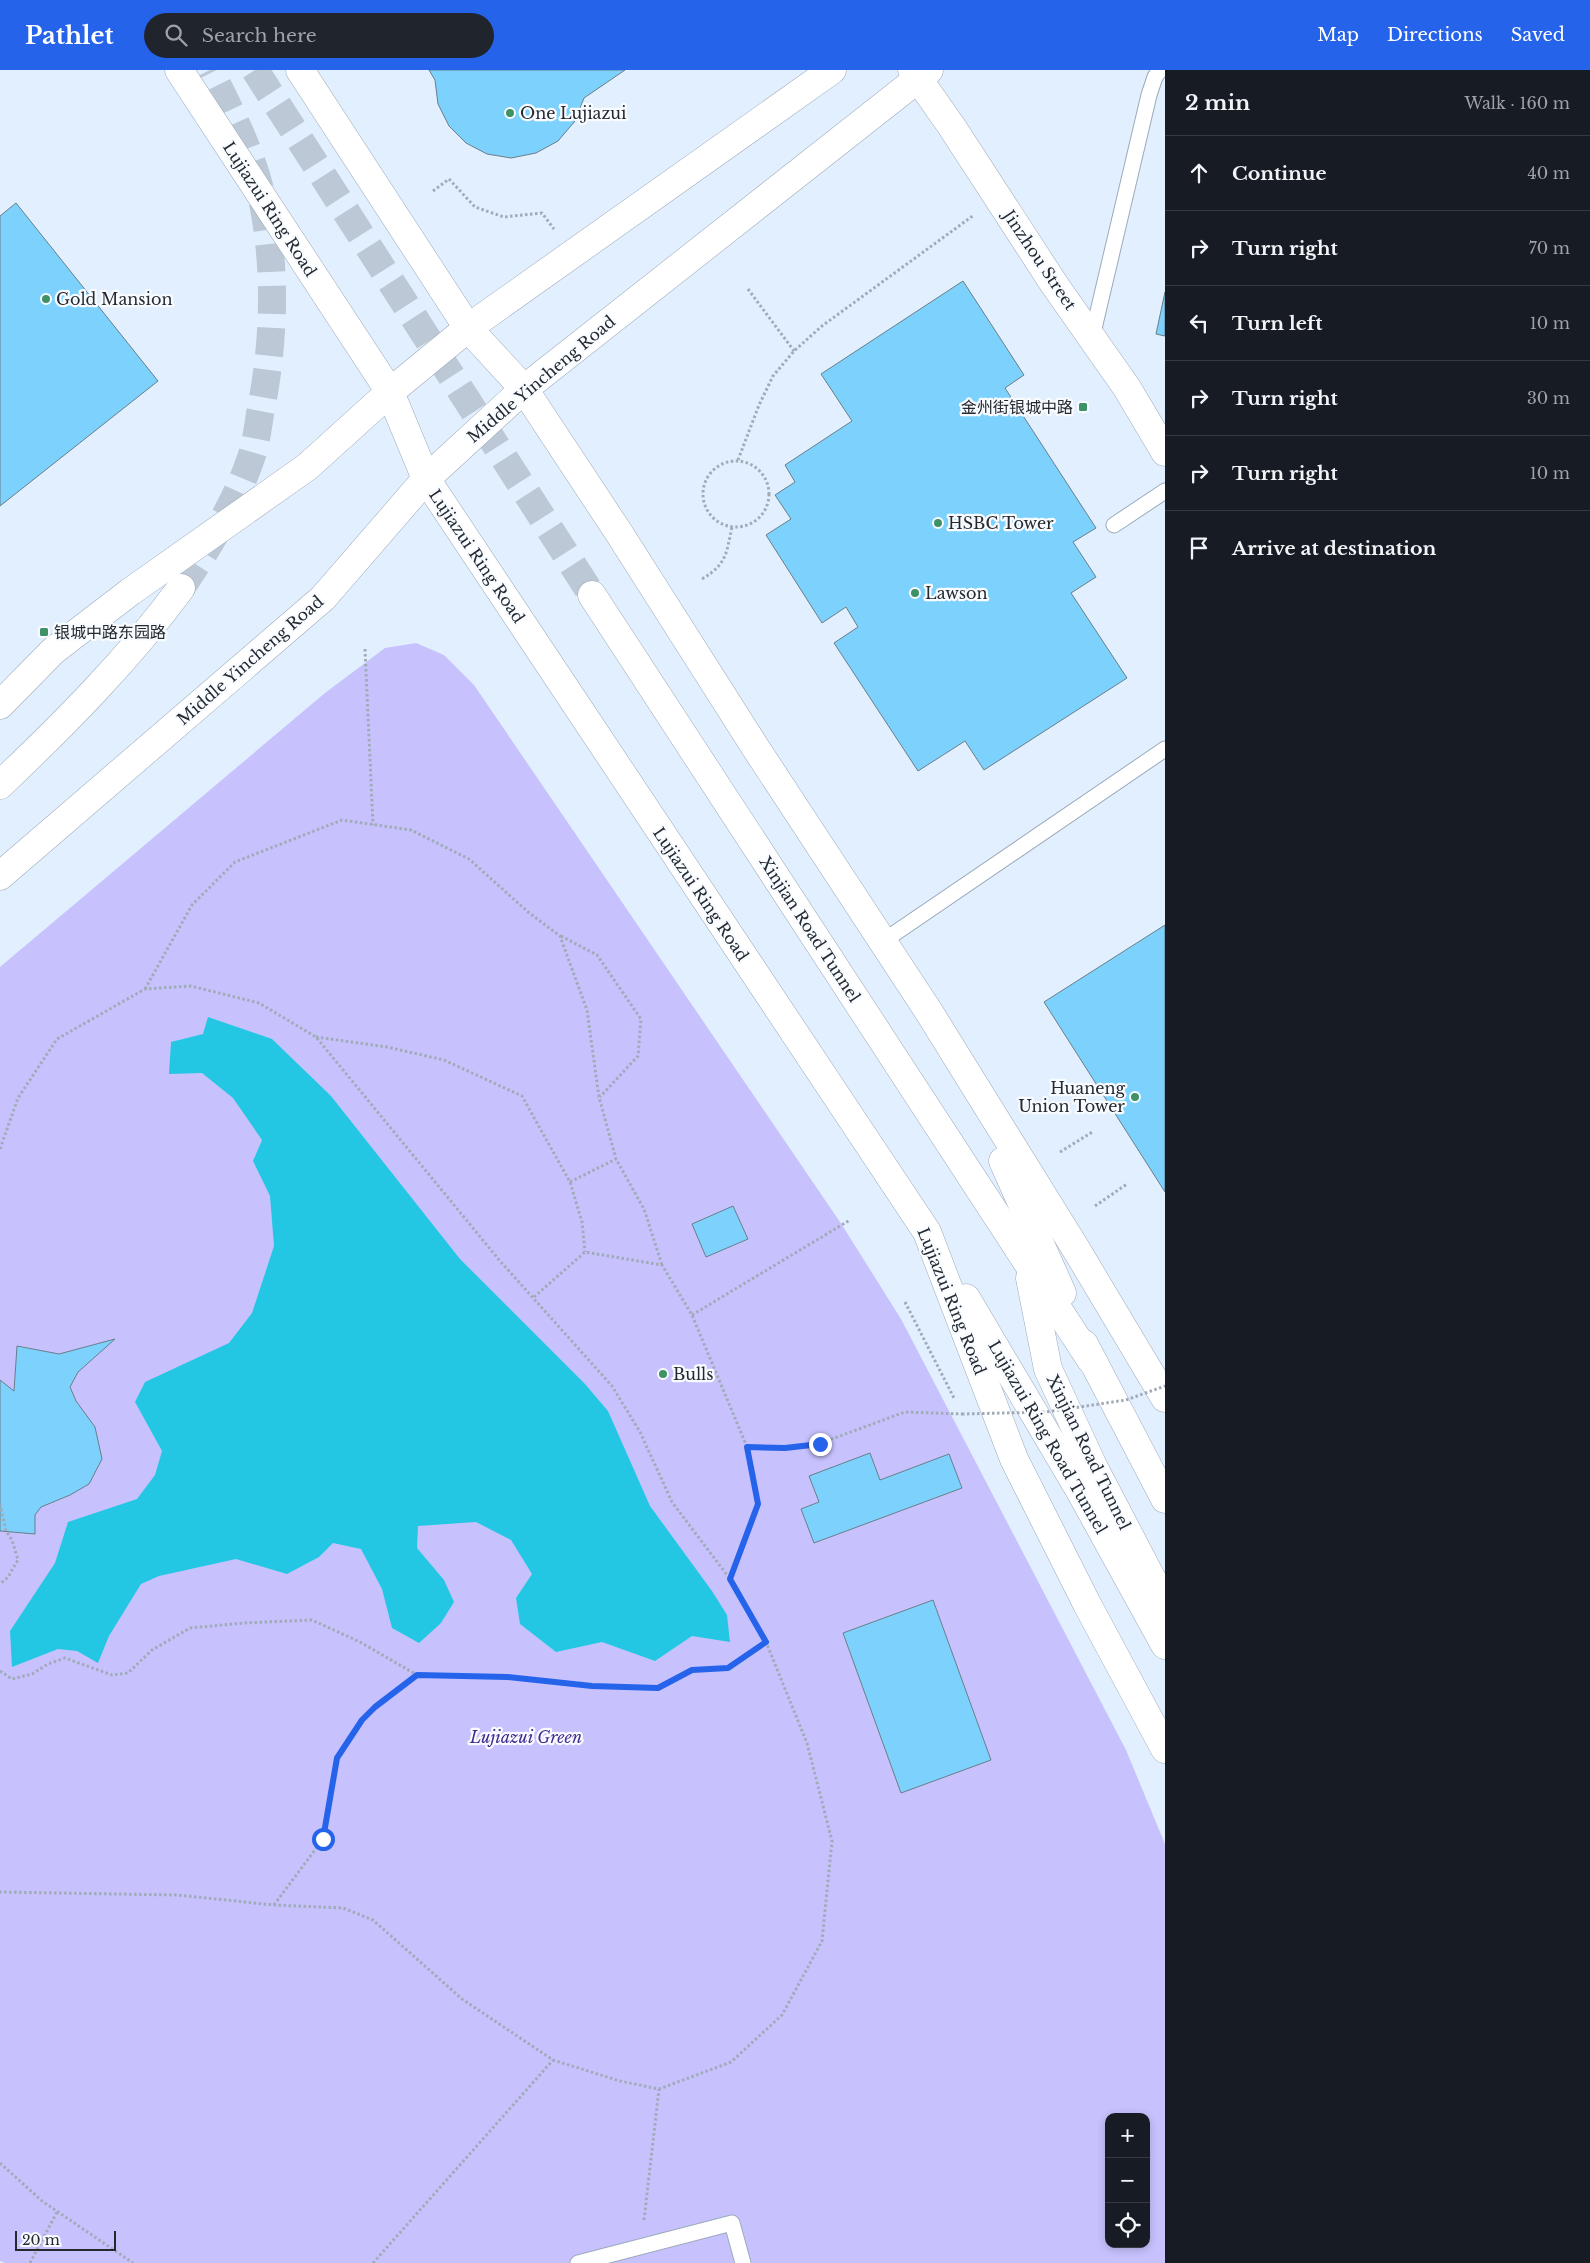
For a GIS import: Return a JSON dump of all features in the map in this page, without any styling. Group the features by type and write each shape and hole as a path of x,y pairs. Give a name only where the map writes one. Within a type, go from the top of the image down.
{"main road":[{"name":"Lujiazui Ring Road","path":"179,70 390,392 426,479 927,1232 1014,1459 1087,1604 1165,1749"},
{"path":"300,70 468,328 524,389 929,1012 1076,1249 1165,1398"},
{"path":"0,705 53,651 130,592 307,468 390,392 468,328 832,70"},
{"name":"Jinzhou Street","path":"920,72 1054,284 1127,388 1165,452"},
{"name":"Middle Yincheng Road","path":"0,876 323,598 426,479 524,389 920,72"},
{"path":"0,785 53,735 120,664 181,588"},
{"name":"Xinjian Road Tunnel","path":"592,595 1091,1360"},
{"path":"929,1012 1015,1185 1091,1360 1165,1499"},
{"name":"Lujiazui Ring Road Tunnel","path":"927,1232 1079,1489 1165,1645"},
{"name":"Xinjian Road Tunnel","path":"1028,1264 1048,1369 1093,1466 1165,1604"}],"lane":[{"path":"1092,336 1149,95 1155,77 1160,70"},
{"path":"1114,525 1165,491"},
{"path":"882,942 1165,750"},
{"path":"578,2263 732,2223 743,2263"}],"path":[{"path":"433,191 449,179 475,207 504,217 542,214 556,230"},
{"path":"738,460 759,404 773,376 794,351 822,326 998,197"},
{"path":"748,289 794,351"},
{"path":"738,460 748,462 764,476 769,496 767,506 753,522 743,526 732,527 721,524 711,517 705,507 702,496 703,484 708,474 717,466 727,461 738,460"},
{"path":"702,579 717,570 722,562 726,554 732,527"},
{"path":"365,650 373,825"},
{"path":"145,990 192,905 235,862 342,820 411,830 469,859 528,912 560,936 596,955 642,1019 638,1056 600,1097"},
{"path":"560,936 587,1010 600,1097 616,1159 644,1209 662,1265 692,1315 747,1447 758,1504 730,1579"},
{"path":"0,1149 18,1098 57,1040 145,990 190,986 259,1004 316,1037 500,1261 612,1386 640,1432 672,1502 730,1579 766,1642 807,1743 832,1841 822,1941 782,2016 731,2062 659,2089 620,2081 553,2060 462,1999 372,1920 343,1908 274,1905 178,1895 0,1892"},
{"path":"316,1037 387,1047 444,1060 522,1096 570,1182 582,1222 585,1252"},
{"path":"1060,1152 1094,1131"},
{"path":"570,1182 616,1159"},
{"path":"1095,1206 1127,1184"},
{"path":"692,1315 850,1220"},
{"path":"534,1297 585,1252"},
{"path":"585,1252 662,1265"},
{"path":"905,1302 962,1414"},
{"path":"747,1447 785,1448 820,1444 904,1412 962,1414 1046,1412 1126,1400 1165,1386"},
{"path":"0,1504 6,1531 12,1540 18,1560 8,1577 0,1584"},
{"path":"0,1671 12,1679 32,1674 48,1664 66,1658 112,1675 128,1673 152,1650 190,1628 312,1620 360,1642 417,1675 507,1677 592,1686 658,1688 692,1670 728,1668 766,1642"},
{"path":"274,1905 323,1839 337,1758 362,1720 375,1707 417,1675"},
{"path":"373,2263 553,2060"},
{"path":"641,2246 659,2089"},
{"path":"0,2163 42,2201 133,2263"},
{"path":"30,2263 57,2212"}],"green space":[{"name":"Lujiazui Green","path":"416,643 444,655 474,685 842,1225 901,1319 1126,1750 1165,1844 1165,2263 5,2263 0,2261 0,967 325,693 385,648"}],"water":[{"path":"208,1017 272,1039 331,1096 460,1259 585,1384 608,1411 650,1506 712,1591 727,1615 730,1642 692,1636 655,1661 602,1642 556,1652 520,1624 516,1598 532,1574 511,1540 476,1522 418,1526 417,1548 444,1580 454,1602 441,1623 419,1643 392,1628 382,1589 361,1549 333,1543 319,1557 287,1574 236,1559 159,1576 141,1584 109,1636 98,1663 77,1651 58,1649 12,1667 10,1631 55,1563 68,1522 137,1499 155,1475 162,1451 135,1402 145,1382 229,1343 252,1313 274,1246 270,1196 253,1161 262,1140 233,1098 202,1073 169,1074 171,1042 203,1034"}],"building":[{"name":"One Lujiazui","path":"429,70 625,70 584,98 575,121 558,141 536,153 511,158 487,154 466,143 449,126 438,104 435,80"},
{"name":"Gold Mansion","path":"16,203 158,381 0,506 0,216"},
{"name":"HSBC Tower","path":"963,281 1024,375 1005,388 1096,528 1073,542 1096,577 1071,593 1127,678 984,770 965,741 918,771 834,643 858,627 846,607 822,623 766,535 791,519 775,495 795,482 785,465 852,421 821,374"},
{"path":"1165,292 1165,336 1156,334"},
{"name":"Huaneng Union Tower","path":"1165,925 1165,1192 1044,1002"},
{"path":"733,1206 748,1239 706,1257 692,1224"},
{"path":"115,1339 78,1372 70,1387 76,1401 95,1427 102,1459 89,1484 70,1495 41,1507 35,1515 35,1534 0,1531 0,1380 14,1391 17,1346 59,1354"},
{"path":"870,1453 880,1480 949,1454 962,1488 814,1543 801,1509 819,1502 809,1476"},
{"path":"933,1600 991,1760 901,1793 843,1633"}],"tunnel":[{"path":"181,588 221,524 246,473 256,440 269,358 271,330 272,302 269,245 260,189 244,143 210,70"},
{"path":"255,70 592,595"}],"place":[{"name":"One Lujiazui","path":"510,113"},
{"name":"Gold Mansion","path":"46,299"},
{"name":"金州街银城中路","path":"1083,407"},
{"name":"HSBC Tower","path":"938,523"},
{"name":"Lawson","path":"915,593"},
{"name":"银城中路东园路","path":"44,632"},
{"name":"Huaneng Union Tower","path":"1135,1097"},
{"name":"Bulls","path":"663,1374"}],"route":[{"path":"323,1839 337,1758 362,1720 375,1707 417,1675 507,1677 592,1686 658,1688 692,1670 728,1668 766,1642 730,1579 758,1504 754,1475 747,1447 785,1448 820,1444"}]}
